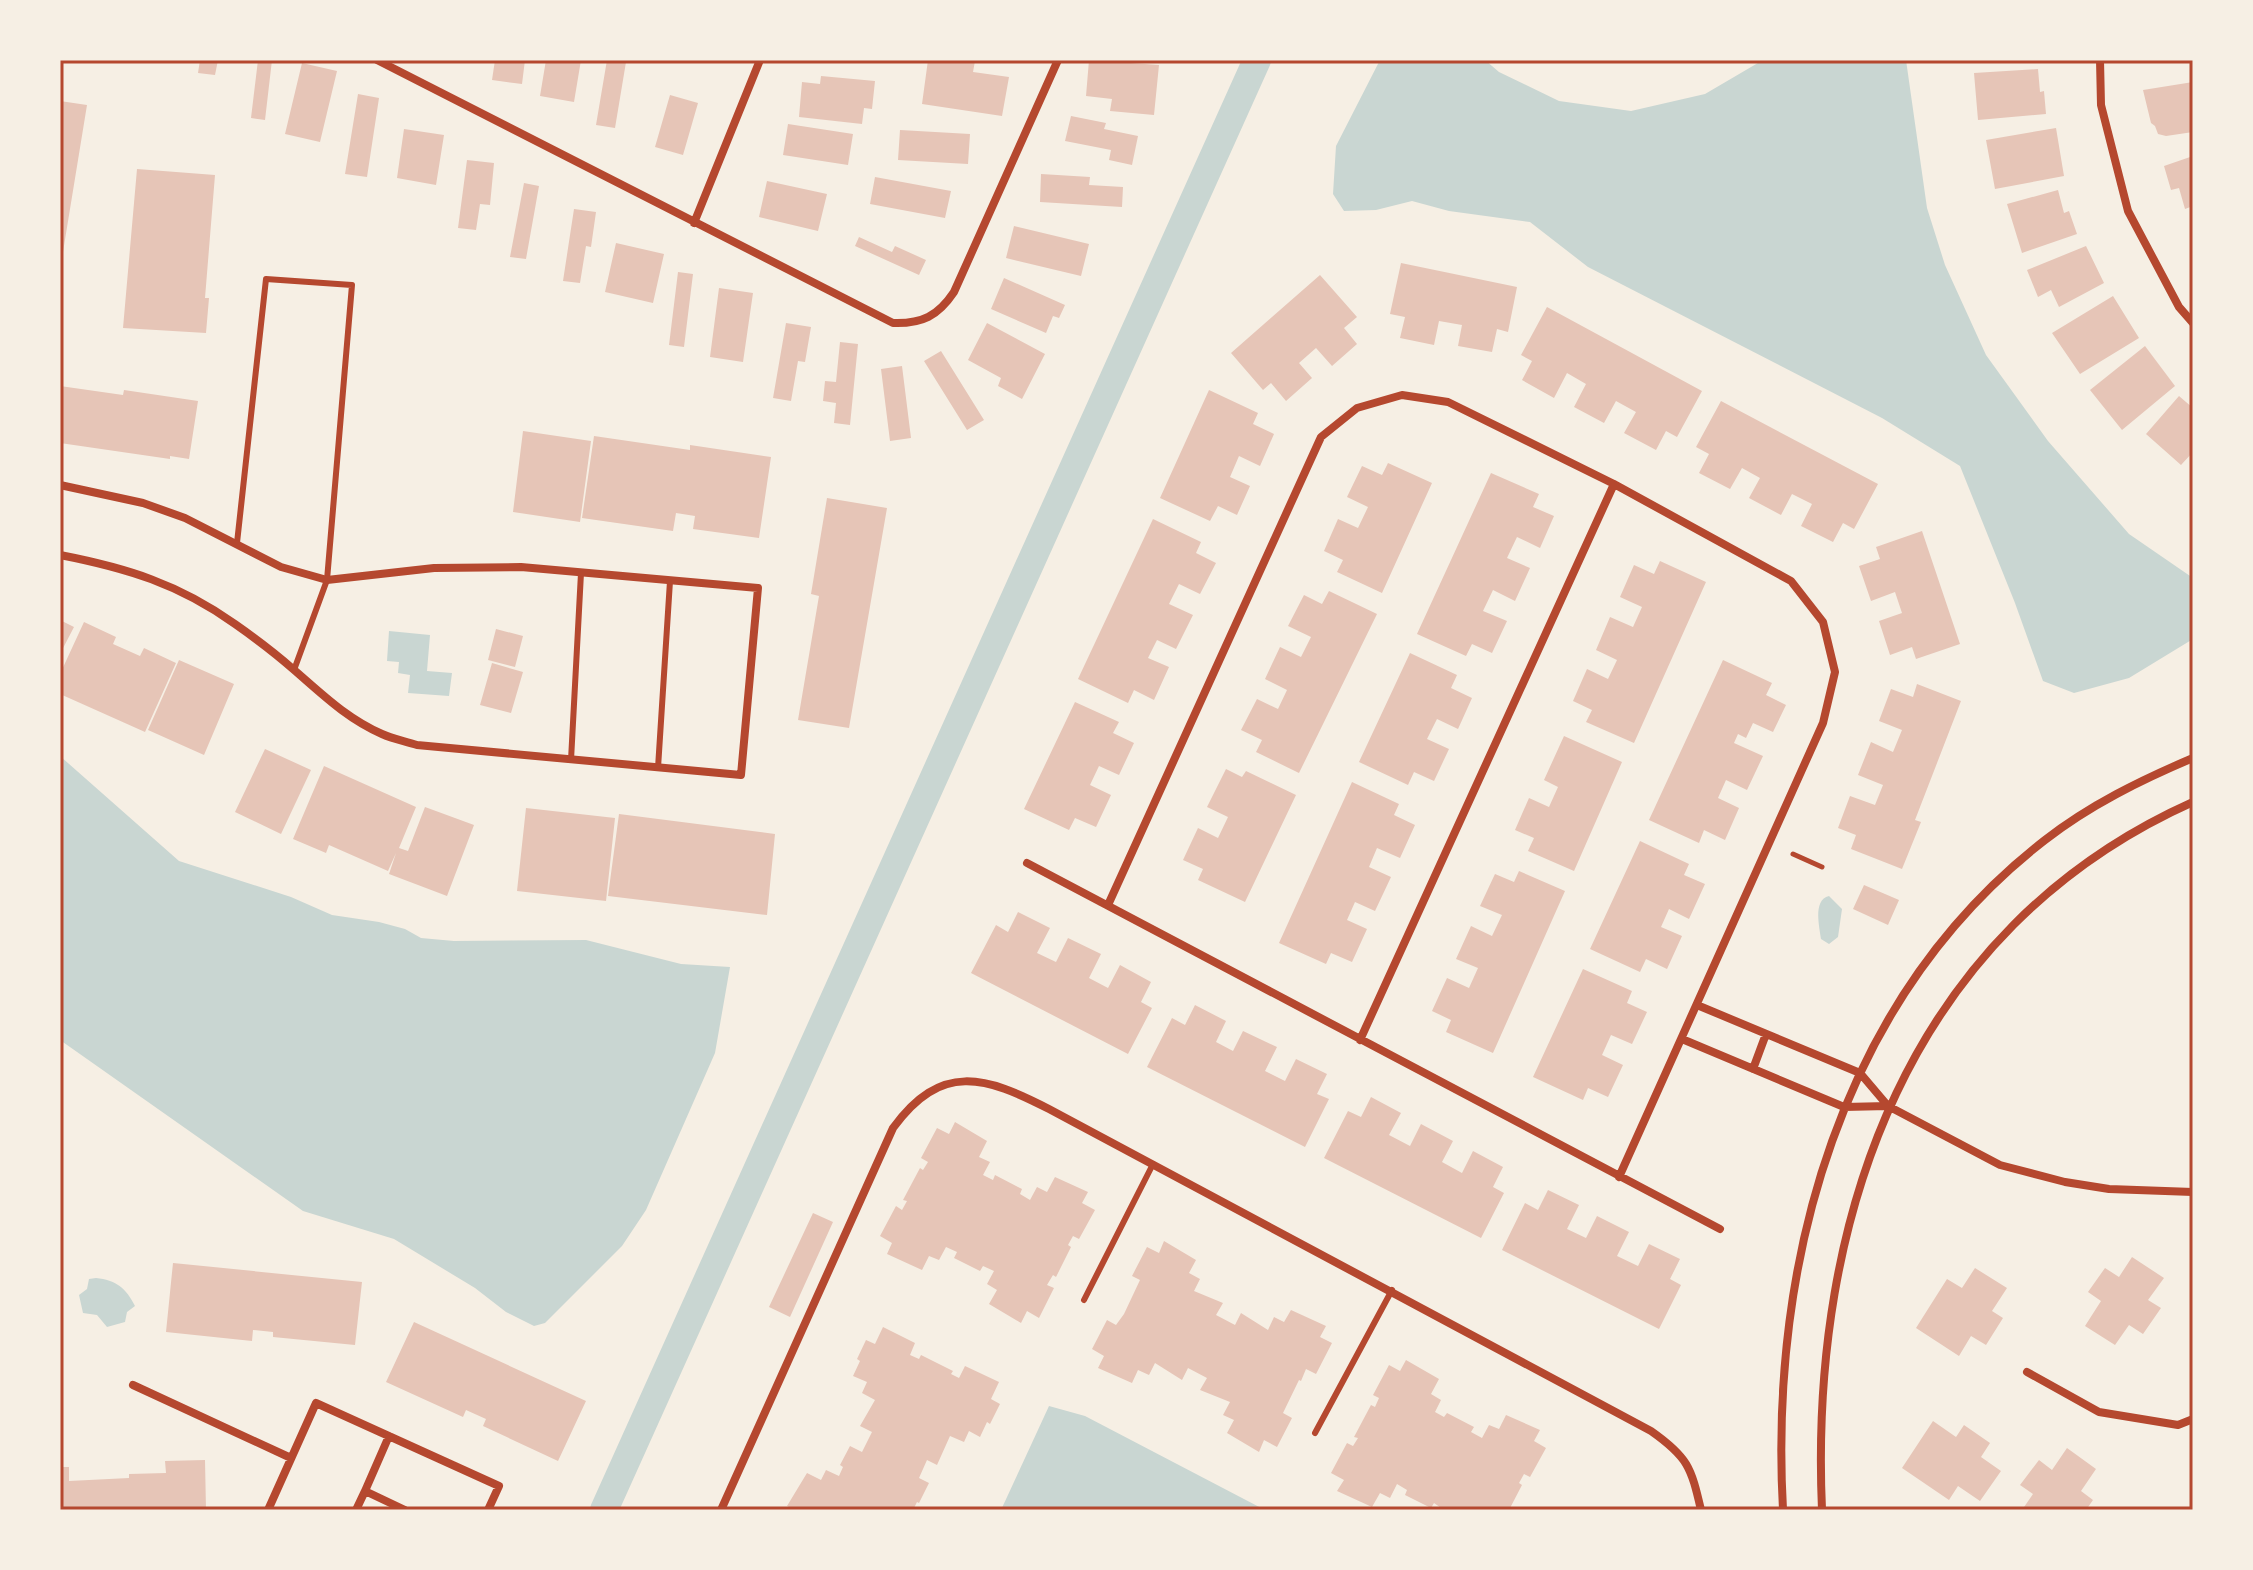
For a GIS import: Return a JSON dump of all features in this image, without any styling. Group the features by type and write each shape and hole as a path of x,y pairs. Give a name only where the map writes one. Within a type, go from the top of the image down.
{"street":[{"path":"377,60 893,323 912,324 929,319 944,308 954,292 1058,60"},
{"path":"694,223 760,60"},
{"path":"2100,60 2101,105 2128,211 2179,307 2193,323"},
{"path":"1108,905 1321,437 1357,408 1402,395 1448,402 1614,484 1791,581 1823,622 1835,672 1823,723 1619,1177"},
{"path":"1360,1040 1614,484"},
{"path":"60,485 143,503 185,518 281,567 327,580 434,568 521,567 758,588 741,775 417,745 384,735 322,697 294,670 234,623 161,581 113,566 60,555"},
{"path":"1783,1510 1780,1459 1782,1385 1790,1311 1804,1237 1844,1107 1883,1027 1919,970 1962,916 1994,883 2046,839 2103,801 2143,779 2193,758"},
{"path":"1822,1510 1819,1460 1822,1389 1830,1319 1862,1179 1888,1106 1911,1061 1950,998 2029,908 2066,878 2120,842 2193,802"},
{"path":"1027,863 1720,1229"},
{"path":"1697,1005 1860,1073 1888,1106 2000,1165 2065,1182 2109,1189 2193,1192"},
{"path":"1753,1069 1766,1034"},
{"path":"1682,1039 1844,1107 1888,1106"},
{"path":"721,1510 893,1128 908,1108 929,1089 968,1082 1010,1089 1609,1407 1671,1445 1688,1463 1701,1510"},
{"path":"2027,1372 2099,1412 2178,1425 2193,1419"},
{"path":"133,1385 291,1458"},
{"path":"268,1510 316,1403 499,1486 488,1510"},
{"path":"356,1510 389,1436"},
{"path":"365,1491 405,1510"}],"lane":[{"path":"237,543 266,279 352,285 327,580 294,670"},
{"path":"571,760 581,573"},
{"path":"658,768 670,581"},
{"path":"1084,1300 1153,1164"},
{"path":"1315,1433 1392,1290"}],"path":[{"path":"1793,854 1822,867"}],"shaded area":[{"path":"1380,60 1485,60 1499,72 1559,101 1631,111 1705,94 1763,60 1906,60 1927,208 1945,265 1986,355 2048,441 2129,534 2193,578 2193,639 2129,678 2074,693 2043,681 1960,466 1882,418 1588,267 1530,222 1449,211 1412,201 1376,210 1344,211 1333,194 1336,146"},
{"path":"389,631 430,635 427,671 452,673 449,696 408,693 410,675 398,673 399,662 387,661"},
{"path":"60,756 179,861 291,897 332,915 379,922 405,929 421,938 454,941 586,940 681,964 730,967 715,1053 646,1210 622,1246 545,1323 534,1326 506,1312 475,1288 394,1239 303,1211 60,1040"},
{"path":"1829,896 1842,909 1838,937 1829,944 1821,939 1818,914 1821,902"},
{"path":"89,1279 115,1283 132,1300 135,1306 127,1312 125,1322 107,1327 97,1315 83,1313 79,1295 87,1289"},
{"path":"1049,1406 1085,1416 1265,1510 1001,1510"}],"building":[{"path":"200,60 218,60 215,75 198,73"},
{"path":"258,60 272,60 265,120 251,118"},
{"path":"495,60 525,60 522,84 492,80"},
{"path":"546,60 581,60 574,102 540,96"},
{"path":"607,60 626,62 615,128 596,125"},
{"path":"928,60 975,61 973,72 1009,77 1002,116 922,104"},
{"path":"1089,60 1159,65 1154,115 1110,111 1112,99 1086,96"},
{"path":"302,63 337,71 320,142 285,134"},
{"path":"2038,69 2046,114 1978,120 1974,73"},
{"path":"821,76 875,81 872,109 864,108 862,124 799,117 802,82 820,84"},
{"path":"2193,82 2193,132 2166,136 2158,134 2151,123 2143,90"},
{"path":"358,94 379,98 367,177 345,174"},
{"path":"670,95 698,103 683,155 655,147"},
{"path":"60,101 87,105 62,258 60,258"},
{"path":"1071,116 1106,123 1104,129 1138,136 1132,165 1109,160 1111,150 1065,141"},
{"path":"788,124 853,134 848,165 783,155"},
{"path":"2056,128 2064,176 1995,189 1986,140"},
{"path":"404,129 444,135 436,185 397,178"},
{"path":"900,130 970,134 968,164 898,160"},
{"path":"2193,156 2193,206 2185,209 2179,188 2171,190 2164,166"},
{"path":"467,160 494,163 490,205 480,204 476,230 458,228"},
{"path":"137,169 215,175 205,298 209,298 206,333 123,328"},
{"path":"1041,174 1090,177 1089,185 1123,187 1122,207 1040,202"},
{"path":"875,177 951,191 945,218 870,204"},
{"path":"767,181 827,194 818,231 759,217"},
{"path":"524,183 539,186 526,259 510,257"},
{"path":"2058,190 2064,213 2069,211 2077,234 2022,253 2007,204"},
{"path":"574,209 596,212 591,247 586,246 580,283 563,281"},
{"path":"1014,226 1089,244 1081,276 1006,258"},
{"path":"859,237 892,252 895,246 926,260 919,275 855,246"},
{"path":"616,243 664,254 653,303 605,292"},
{"path":"2086,246 2104,283 2059,307 2051,290 2038,297 2027,270"},
{"path":"1401,263 1517,287 1508,332 1497,329 1492,352 1458,346 1462,325 1439,321 1434,345 1400,338 1405,317 1390,314"},
{"path":"678,272 693,274 684,347 669,345"},
{"path":"1320,275 1357,317 1344,328 1357,344 1332,366 1316,348 1299,363 1312,378 1286,401 1271,383 1263,390 1231,353"},
{"path":"1004,278 1065,305 1059,318 1053,316 1046,333 991,309"},
{"path":"719,288 753,293 743,362 710,357"},
{"path":"2113,296 2139,338 2080,374 2052,333"},
{"path":"1547,307 1702,391 1677,437 1666,431 1656,450 1624,433 1636,412 1616,401 1604,423 1574,407 1586,384 1567,373 1554,398 1522,380 1532,361 1521,355"},
{"path":"786,323 811,327 805,362 798,361 791,401 773,398"},
{"path":"987,323 1045,354 1022,399 998,386 1001,378 968,360"},
{"path":"840,342 858,344 850,425 834,423 836,403 823,401 825,381 836,382"},
{"path":"2145,346 2175,386 2122,430 2090,390"},
{"path":"941,351 984,420 967,430 924,361"},
{"path":"902,366 911,438 890,441 881,369"},
{"path":"60,386 123,395 124,390 198,401 189,459 60,443"},
{"path":"1209,390 1258,413 1253,424 1274,434 1260,466 1239,456 1230,477 1250,486 1237,515 1218,506 1210,521 1160,498"},
{"path":"2179,396 2193,408 2193,452 2181,465 2146,434"},
{"path":"1721,401 1878,484 1854,529 1843,523 1833,542 1801,526 1812,504 1792,494 1781,515 1749,498 1760,478 1742,468 1730,489 1699,473 1709,454 1696,447"},
{"path":"523,431 591,441 580,522 513,512"},
{"path":"594,436 690,450 690,445 771,457 759,538 693,529 695,516 676,513 673,531 582,518"},
{"path":"1388,463 1432,483 1382,593 1337,572 1343,560 1324,551 1338,519 1358,528 1368,507 1347,497 1362,466 1382,475"},
{"path":"1491,473 1539,494 1533,507 1554,516 1540,548 1517,537 1507,558 1530,568 1515,601 1493,590 1483,611 1507,621 1492,653 1472,644 1466,656 1417,634"},
{"path":"827,498 887,508 849,728 798,720 819,596 811,594"},
{"path":"1153,519 1201,542 1196,553 1216,563 1200,594 1179,584 1169,604 1193,615 1176,649 1157,640 1148,658 1169,667 1154,700 1134,690 1128,703 1078,679"},
{"path":"1922,531 1960,644 1916,659 1912,647 1890,655 1879,621 1902,613 1895,592 1871,601 1859,566 1880,559 1876,547"},
{"path":"1660,561 1706,582 1634,743 1586,722 1592,710 1573,701 1587,669 1608,679 1617,660 1596,650 1610,617 1633,627 1642,607 1620,597 1634,565 1654,574"},
{"path":"1329,591 1377,614 1299,773 1256,752 1262,740 1241,730 1257,699 1278,709 1287,690 1265,679 1280,647 1301,657 1311,637 1288,626 1304,595 1322,604"},
{"path":"60,620 74,627 60,654"},
{"path":"84,622 116,637 113,644 140,656 144,648 176,663 145,732 60,694 60,674"},
{"path":"496,629 523,636 515,667 488,660"},
{"path":"1410,653 1457,675 1451,688 1472,698 1458,729 1437,719 1427,739 1449,749 1434,781 1414,772 1408,785 1359,762"},
{"path":"179,660 234,684 204,755 148,730"},
{"path":"1723,660 1772,683 1766,695 1786,705 1773,732 1753,723 1746,738 1738,734 1734,743 1763,756 1747,790 1726,780 1718,798 1739,808 1725,840 1704,830 1699,843 1649,820"},
{"path":"492,663 523,672 511,713 480,705"},
{"path":"1917,684 1961,701 1915,820 1921,822 1902,869 1851,849 1856,835 1838,828 1850,796 1875,805 1883,785 1858,775 1871,742 1893,752 1902,730 1879,721 1891,689 1913,697"},
{"path":"1075,702 1119,722 1113,733 1134,743 1119,775 1099,766 1090,785 1111,795 1096,827 1075,818 1069,830 1024,809"},
{"path":"1564,736 1622,762 1574,871 1528,851 1534,838 1515,830 1529,798 1549,807 1558,787 1544,780"},
{"path":"265,749 311,770 281,834 235,812"},
{"path":"324,766 416,807 399,848 408,851 425,807 474,825 447,896 389,874 396,853 388,871 329,845 326,853 293,839"},
{"path":"1226,769 1242,777 1246,771 1296,795 1245,902 1198,880 1203,869 1183,860 1198,828 1218,838 1228,817 1207,807"},
{"path":"1352,782 1399,804 1394,815 1415,825 1400,858 1377,848 1369,867 1391,877 1375,911 1355,902 1347,920 1367,929 1352,962 1331,953 1326,964 1279,943"},
{"path":"526,808 615,818 606,901 517,891"},
{"path":"619,814 775,834 767,915 608,896"},
{"path":"1640,841 1689,864 1684,875 1705,884 1689,919 1669,909 1661,927 1682,936 1667,969 1646,959 1640,972 1590,949"},
{"path":"1519,871 1565,891 1493,1053 1446,1032 1451,1020 1432,1011 1447,978 1469,988 1478,968 1456,959 1471,926 1492,936 1502,915 1480,906 1495,874 1514,882"},
{"path":"1864,885 1899,900 1888,925 1853,909"},
{"path":"1018,912 1050,928 1037,953 1056,962 1068,938 1101,954 1089,978 1108,988 1120,965 1151,982 1141,1002 1152,1008 1128,1054 971,973 996,925 1008,932"},
{"path":"1583,969 1632,991 1627,1003 1647,1012 1632,1044 1611,1035 1602,1055 1623,1065 1608,1097 1588,1088 1583,1100 1533,1077"},
{"path":"1195,1005 1226,1021 1216,1042 1233,1051 1243,1031 1277,1047 1265,1071 1285,1081 1296,1059 1327,1074 1317,1094 1329,1099 1305,1147 1147,1067 1172,1018 1185,1025"},
{"path":"1371,1097 1401,1113 1389,1135 1410,1146 1421,1124 1453,1141 1442,1162 1462,1173 1473,1151 1503,1167 1493,1187 1504,1193 1481,1238 1324,1158 1348,1111 1361,1117"},
{"path":"955,1122 987,1141 979,1157 990,1162 983,1175 993,1180 995,1175 1022,1189 1020,1194 1030,1200 1037,1187 1047,1192 1055,1177 1088,1192 1082,1203 1095,1210 1079,1239 1073,1236 1056,1277 1053,1275 1047,1285 1054,1288 1039,1318 1027,1311 1021,1323 989,1304 997,1290 987,1284 994,1271 983,1266 980,1271 954,1258 957,1252 946,1247 939,1260 929,1256 922,1270 887,1254 892,1243 880,1236 896,1206 902,1210 907,1201 903,1200 920,1168 923,1170 928,1162 921,1158 937,1128 949,1134"},
{"path":"1548,1190 1579,1205 1567,1229 1586,1238 1597,1216 1629,1232 1617,1256 1638,1266 1649,1244 1680,1259 1670,1279 1681,1285 1659,1329 1502,1250 1525,1203 1538,1210"},
{"path":"813,1213 833,1222 790,1317 769,1307"},
{"path":"1164,1241 1196,1260 1189,1273 1200,1279 1194,1291 1223,1303 1216,1315 1235,1325 1241,1313 1268,1330 1274,1317 1284,1322 1291,1310 1326,1326 1320,1337 1332,1343 1316,1374 1306,1369 1299,1380 1283,1413 1292,1418 1277,1447 1264,1440 1259,1452 1227,1433 1234,1420 1223,1415 1230,1402 1200,1390 1207,1378 1188,1368 1182,1380 1155,1363 1149,1375 1138,1370 1132,1383 1098,1368 1104,1356 1092,1349 1107,1320 1116,1325 1124,1314 1140,1280 1132,1276 1147,1247 1159,1253"},
{"path":"2132,1257 2164,1278 2148,1300 2161,1308 2143,1334 2129,1325 2115,1345 2085,1326 2101,1301 2088,1292 2105,1268 2119,1277"},
{"path":"173,1263 362,1282 355,1345 273,1337 273,1332 253,1330 252,1341 166,1332"},
{"path":"1975,1268 2007,1288 1992,1311 2003,1318 1986,1345 1971,1336 1959,1356 1916,1328 1947,1279 1962,1288"},
{"path":"414,1322 586,1401 558,1461 483,1426 486,1419 466,1410 463,1417 386,1382"},
{"path":"883,1327 915,1343 910,1355 919,1359 921,1355 953,1371 951,1374 959,1378 965,1366 999,1382 991,1399 1000,1404 990,1424 987,1422 980,1437 969,1431 964,1442 950,1436 937,1465 927,1460 919,1478 929,1483 913,1510 795,1510 787,1506 807,1473 821,1480 826,1470 839,1476 843,1467 840,1465 850,1446 862,1452 872,1432 860,1426 875,1400 862,1393 867,1382 853,1376 866,1340 875,1344"},
{"path":"1406,1360 1439,1379 1431,1394 1441,1400 1435,1412 1444,1417 1447,1413 1474,1427 1471,1432 1482,1438 1489,1425 1499,1429 1506,1415 1540,1430 1534,1441 1546,1448 1530,1477 1524,1474 1509,1510 1444,1510 1434,1503 1431,1508 1405,1495 1407,1490 1397,1484 1390,1498 1380,1493 1372,1507 1337,1491 1344,1480 1331,1473 1347,1443 1353,1446 1358,1438 1354,1437 1371,1405 1375,1407 1379,1398 1373,1395 1389,1365 1400,1371"},
{"path":"1933,1421 1956,1437 1964,1425 1990,1443 1981,1457 2001,1471 1980,1501 1958,1486 1949,1500 1902,1468"},
{"path":"2067,1448 2096,1469 2081,1491 2093,1500 2086,1510 2022,1510 2033,1494 2020,1485 2039,1460 2052,1470"},
{"path":"205,1460 206,1510 60,1510 60,1467 69,1467 69,1481 166,1473 165,1461"}],"waterway":[{"path":"604,1510 1257,60"}]}
